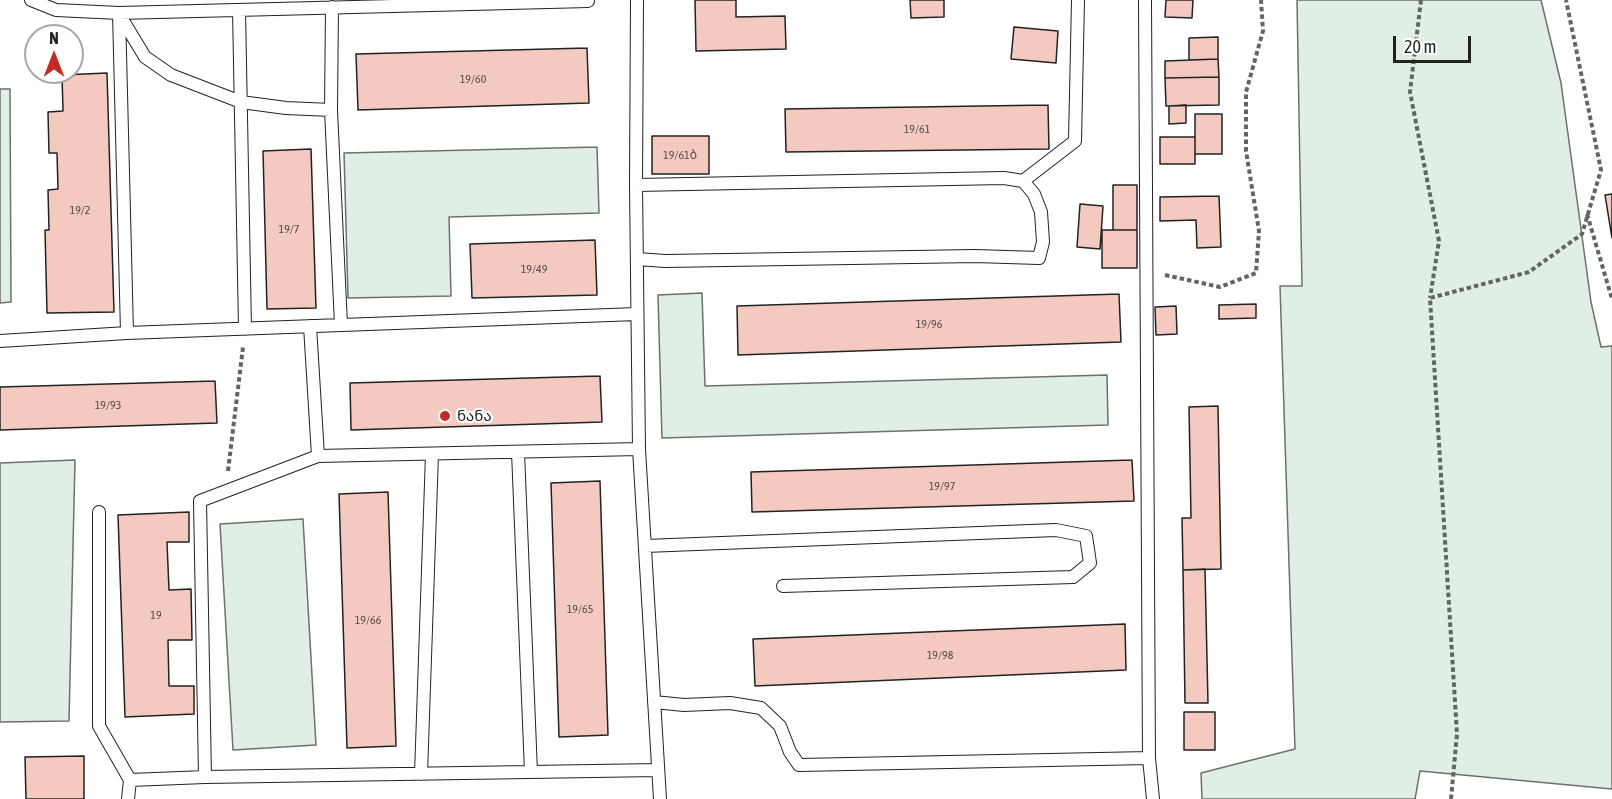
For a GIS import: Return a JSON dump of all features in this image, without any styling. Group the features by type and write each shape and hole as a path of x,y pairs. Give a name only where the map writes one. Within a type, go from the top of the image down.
{"lane":[{"path":"31,0 56,10 119,13 588,1"},
{"path":"637,0 636,185 639,449 660,799"},
{"path":"1023,181 1075,141 1078,0"},
{"path":"1145,0 1149,758 1153,799"},
{"path":"332,8 331,110 341,325"},
{"path":"239,10 245,328"},
{"path":"119,13 145,57 171,75 241,102 286,108 331,110"},
{"path":"119,13 128,333"},
{"path":"636,185 1004,178 1023,181 1034,194 1041,212 1043,242 1039,258 975,256 665,261 637,259"},
{"path":"0,341 245,328 637,314"},
{"path":"310,326 318,456"},
{"path":"205,777 200,501 318,456 639,449"},
{"path":"518,452 531,772"},
{"path":"421,774 432,454"},
{"path":"99,512 99,726 130,780 128,799"},
{"path":"645,546 1056,530 1086,536 1090,563 1073,577 783,586"},
{"path":"654,702 684,705 730,703 761,708 780,726 790,752 799,765 1149,758"},
{"path":"130,780 658,770"}],"path":[{"path":"1148,258 1164,275 1220,287 1256,273 1259,231 1246,151 1246,92 1263,31 1261,0"},
{"path":"1421,0 1410,92 1439,241 1430,298 1457,734 1451,799"},
{"path":"1430,298 1530,272 1582,234 1601,170 1566,0"},
{"path":"1587,214 1612,299"},
{"path":"225,491 245,328"}],"green space":[{"path":"1297,0 1541,0 1561,83 1591,302 1601,347 1612,346 1612,789 1420,771 1415,799 1202,799 1201,773 1295,749 1280,286 1302,286"},
{"path":"0,89 10,89 11,302 0,303"},
{"path":"597,147 599,213 449,217 451,296 348,298 344,153"},
{"path":"702,293 705,386 1107,375 1108,425 662,438 658,295"},
{"path":"75,460 69,721 0,722 0,463"},
{"path":"303,519 316,745 233,750 220,524"}],"building":[{"path":"695,0 736,0 736,17 785,16 786,49 696,51"},
{"path":"910,0 944,0 944,17 911,18"},
{"path":"1166,0 1193,0 1192,18 1165,17"},
{"path":"1014,27 1058,31 1056,63 1011,59"},
{"path":"1218,37 1218,59 1189,60 1189,38"},
{"path":"587,48 589,103 358,110 356,54"},
{"path":"1218,59 1219,77 1165,78 1165,61"},
{"path":"107,73 114,312 47,313 45,230 49,230 48,190 58,189 57,153 49,153 48,112 63,111 62,84 84,84 84,74"},
{"path":"1219,77 1219,105 1166,106 1165,78"},
{"path":"1048,105 1049,149 786,152 785,109"},
{"path":"1186,105 1186,123 1169,124 1169,106"},
{"path":"1195,114 1222,114 1222,154 1195,154"},
{"path":"652,136 709,136 709,174 652,174"},
{"path":"1160,137 1195,137 1195,164 1160,164"},
{"path":"311,149 316,308 267,309 263,151"},
{"path":"1113,185 1137,185 1137,230 1113,230"},
{"path":"1612,194 1612,238 1605,195"},
{"path":"1219,196 1221,247 1197,248 1196,220 1160,221 1160,197"},
{"path":"1080,204 1103,206 1100,249 1077,247"},
{"path":"1102,230 1137,230 1137,268 1102,268"},
{"path":"595,240 597,295 472,298 470,244"},
{"path":"1119,294 1121,342 738,355 737,306"},
{"path":"1256,304 1256,318 1219,319 1219,305"},
{"path":"1176,306 1177,334 1156,335 1155,307"},
{"path":"600,376 602,422 351,430 350,383"},
{"path":"215,381 217,423 0,430 0,387"},
{"path":"1218,406 1221,569 1183,570 1182,518 1191,518 1189,407"},
{"path":"1132,460 1134,501 752,512 751,472"},
{"path":"600,481 608,735 559,737 551,483"},
{"path":"388,492 396,746 347,748 339,494"},
{"path":"189,512 189,542 167,542 169,590 191,589 192,640 168,640 169,686 194,686 194,714 125,717 118,515"},
{"path":"1205,569 1208,703 1185,703 1183,570"},
{"path":"1125,624 1126,670 755,686 753,639"},
{"path":"1184,712 1215,712 1215,750 1184,750"},
{"path":"84,756 84,799 26,799 25,757"}],"place":[{"name":"ნანა","path":"445,416"}]}
